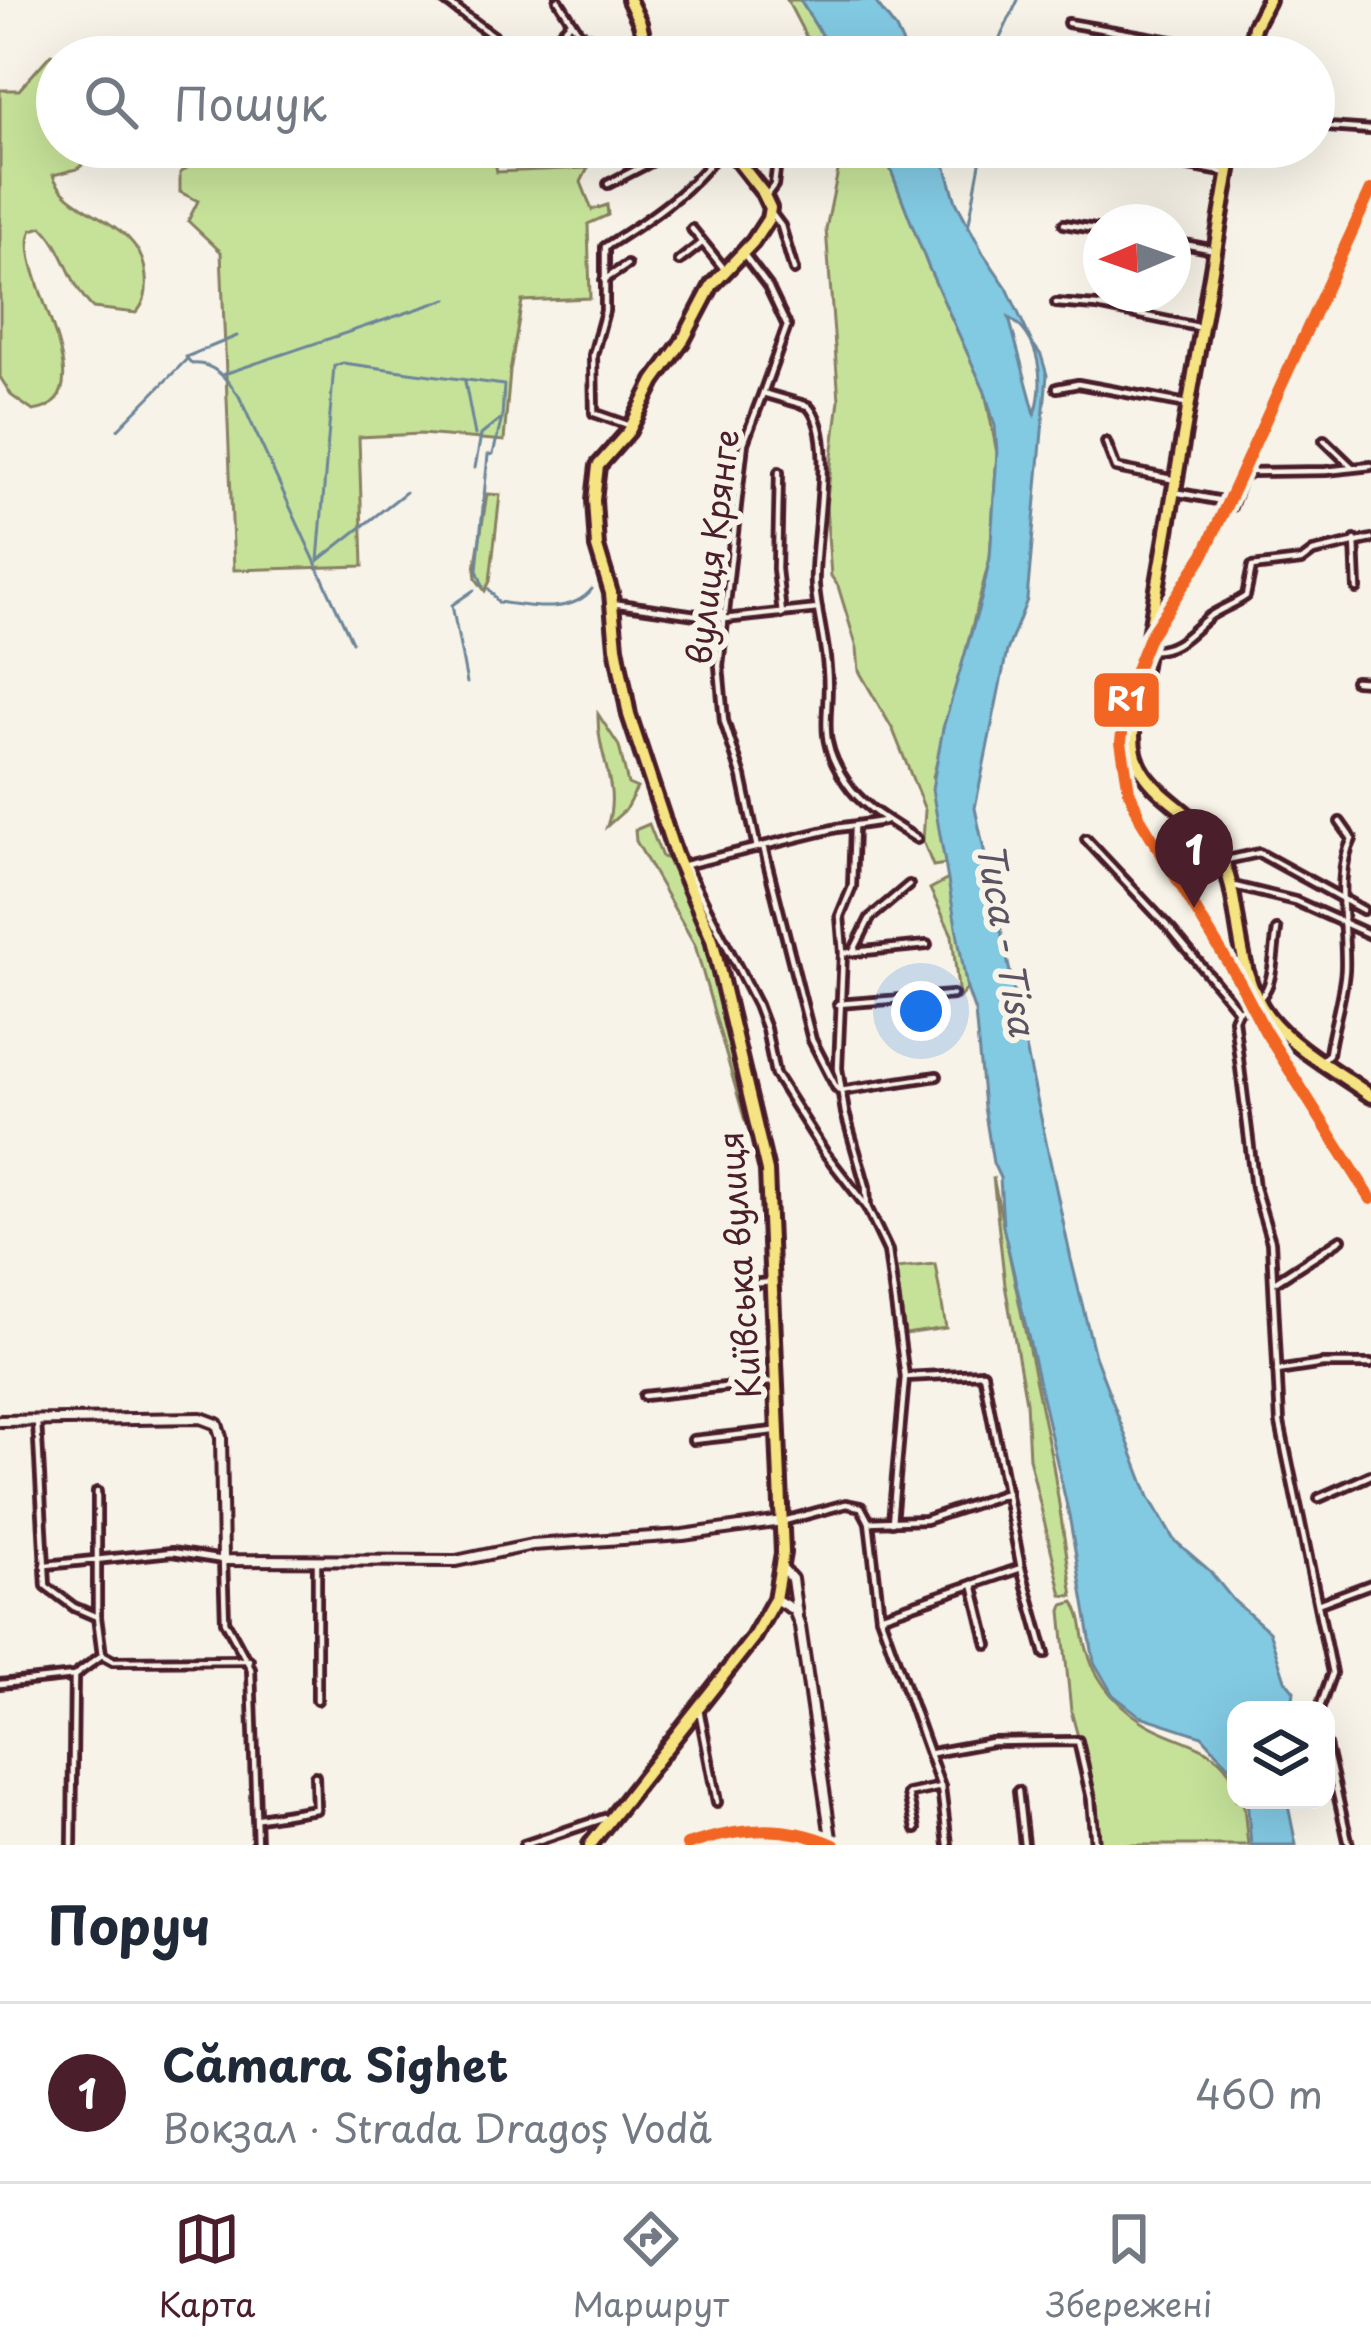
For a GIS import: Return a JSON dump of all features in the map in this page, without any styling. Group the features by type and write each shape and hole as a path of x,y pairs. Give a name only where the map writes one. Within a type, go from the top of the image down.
{"main road":[{"path":"629,0 643,36"},
{"path":"1252,36 1268,0"},
{"path":"741,168 765,197 769,212"},
{"path":"1230,168 1132,735 1135,759 1163,795 1208,836 1222,861 1246,969 1259,1003 1277,1027 1371,1096"},
{"name":"Київська вулиця","path":"590,1845 753,1638 775,1599 782,1568 784,1521 767,1171 712,939 629,715 612,603 597,547 594,483 598,466 632,426 654,381 725,270 742,254 769,212"}],"street":[{"path":"444,0 493,36"},
{"path":"558,0 584,36"},
{"path":"557,36 570,22"},
{"path":"1068,23 1139,36"},
{"path":"1335,127 1371,130"},
{"path":"608,184 639,168"},
{"path":"632,426 595,413 593,355 605,311 605,247 708,168"},
{"path":"765,197 774,185 776,168"},
{"path":"1202,168 1229,173"},
{"path":"769,212 781,226 794,270"},
{"path":"1064,224 1083,227"},
{"path":"692,229 725,270"},
{"path":"679,261 702,243"},
{"path":"1191,245 1216,250"},
{"name":"вулиця Крянге","path":"742,254 768,286 787,326 744,443 720,696 812,1040 840,1091"},
{"path":"604,280 627,265"},
{"path":"1056,303 1096,306 1202,328"},
{"path":"1057,388 1082,385 1189,404"},
{"path":"764,393 808,406 816,416 821,456 814,583 828,679 824,730 846,782 884,821 916,839"},
{"path":"1324,440 1352,467"},
{"path":"1106,442 1116,468 1231,506 1242,478 1250,472 1371,466"},
{"path":"779,472 777,569 782,614"},
{"path":"1147,649 1171,649 1212,615 1241,601 1252,567 1300,562 1313,552 1371,539"},
{"path":"1355,540 1357,589"},
{"path":"612,603 724,619 818,609"},
{"path":"1355,681 1371,682"},
{"path":"884,821 682,866 757,1005 775,1074 825,1153 867,1207 888,1251 905,1377 892,1522"},
{"path":"1322,1060 1329,1054 1345,969 1342,862 1352,839 1340,822"},
{"path":"854,826 851,887 840,916 840,1091 867,1207"},
{"path":"1086,839 1238,1010"},
{"path":"1222,861 1259,853 1364,910"},
{"path":"853,952 870,918 909,885"},
{"path":"1227,885 1295,901 1371,935"},
{"path":"1277,930 1266,994 1259,1003 1238,1010 1234,1019 1255,1188 1270,1233 1280,1423 1332,1673 1322,1701"},
{"path":"843,952 927,945"},
{"path":"838,1004 953,995"},
{"path":"840,1091 937,1076"},
{"path":"1275,1282 1341,1239"},
{"path":"737,1285 772,1282"},
{"path":"1277,1371 1371,1364"},
{"path":"905,1377 982,1373 1021,1568 1046,1654"},
{"path":"644,1396 777,1382"},
{"path":"0,1421 201,1418 217,1424 225,1621 249,1660 257,1845"},
{"path":"37,1420 48,1591 97,1617"},
{"path":"693,1440 779,1430"},
{"path":"1319,1498 1371,1475"},
{"path":"97,1492 97,1617 102,1655"},
{"path":"869,1522 925,1520 1007,1493"},
{"path":"46,1565 172,1552 223,1560 456,1561 532,1545 682,1535 784,1521 846,1504 861,1507 869,1522 880,1616 931,1753 941,1787 948,1845"},
{"path":"316,1560 317,1700"},
{"path":"782,1568 792,1580 832,1845"},
{"path":"880,1616 1021,1568"},
{"path":"973,1584 988,1645"},
{"path":"1320,1603 1371,1584"},
{"path":"775,1599 797,1616"},
{"path":"102,1655 113,1660 249,1660"},
{"path":"0,1684 74,1676 102,1655"},
{"path":"72,1845 74,1676"},
{"path":"699,1708 717,1802"},
{"path":"931,1753 992,1742 1078,1742 1096,1845"},
{"path":"259,1818 316,1809 315,1776"},
{"path":"1335,1784 1349,1845"},
{"path":"916,1829 908,1794 941,1787"},
{"path":"1018,1791 1024,1845"},
{"path":"524,1845 611,1818"}],"green space":[{"path":"787,0 800,0 822,36 806,36"},
{"path":"36,71 36,168 78,168 53,175 73,200 132,242 146,277 144,300 136,313 93,308 50,236 42,227 32,230 29,249 62,359 63,384 55,402 33,411 12,396 0,377 0,90 19,90"},
{"path":"187,168 496,168 497,172 588,168 581,182 592,210 607,205 608,215 588,224 590,298 522,301 504,441 421,434 359,437 363,566 234,570 221,252 188,221 198,201 180,192 180,173"},
{"path":"839,168 890,168 985,392 997,453 990,558 933,777 946,864 933,866 923,841 925,810 893,730 859,671 857,648 831,576 826,506 839,400 826,229"},
{"path":"487,494 500,495 485,591 475,569"},
{"path":"598,714 619,746 628,784 637,788 625,810 607,826 610,784"},
{"path":"649,824 662,857 672,860 710,948 750,1121 745,1121 695,945 636,841 635,830"},
{"path":"950,878 967,989 959,998 952,935 930,889"},
{"path":"993,1177 1053,1465 1073,1596 1062,1595 1029,1458 1026,1402 1005,1285"},
{"path":"935,1264 946,1328 905,1334 896,1268"},
{"path":"1074,1602 1097,1675 1121,1704 1156,1729 1202,1748 1226,1767 1227,1809 1244,1809 1248,1845 1099,1845 1095,1799 1071,1711 1063,1605"}],"water":[{"path":"800,0 874,0 899,36 822,36"},
{"path":"890,168 946,168 956,202 1007,288 1047,375 1027,600 1007,651 975,808 1095,1356 1149,1497 1174,1540 1269,1631 1285,1680 1294,1691 1293,1701 1227,1701 1227,1764 1202,1736 1140,1716 1113,1695 1094,1662 1069,1515 1003,1226 975,1012 932,789 943,728 990,558 995,426","holes":["1009,318 1034,349 1040,375 1035,414"]},
{"path":"1248,1809 1289,1809 1296,1845 1251,1845"}],"waterway":[{"path":"1001,36 1018,0"},
{"path":"968,228 979,168"},
{"path":"224,374 447,299"},
{"path":"237,336 186,357 192,364 219,373 239,396 352,642"},
{"path":"118,429 187,359"},
{"path":"406,492 318,561 334,366 343,363 504,385 502,418"},
{"path":"465,382 475,435"},
{"path":"475,468 481,435 502,418 493,454 488,455 477,570 483,586"},
{"path":"489,589 498,602 548,607 573,603 592,589"},
{"path":"467,683 452,605 474,590"}],"transit line":[{"name":"R1","path":"1371,190 1204,554 1149,637 1127,692 1121,742 1129,791 1141,820 1371,1199"},
{"name":"R1","path":"687,1845 761,1830 797,1833 834,1845"}],"place":[{"name":"Cămara Sighet","path":"1194,908"}],"water label":[{"name":"Тиса - Tisa","path":"1006,939"}]}
